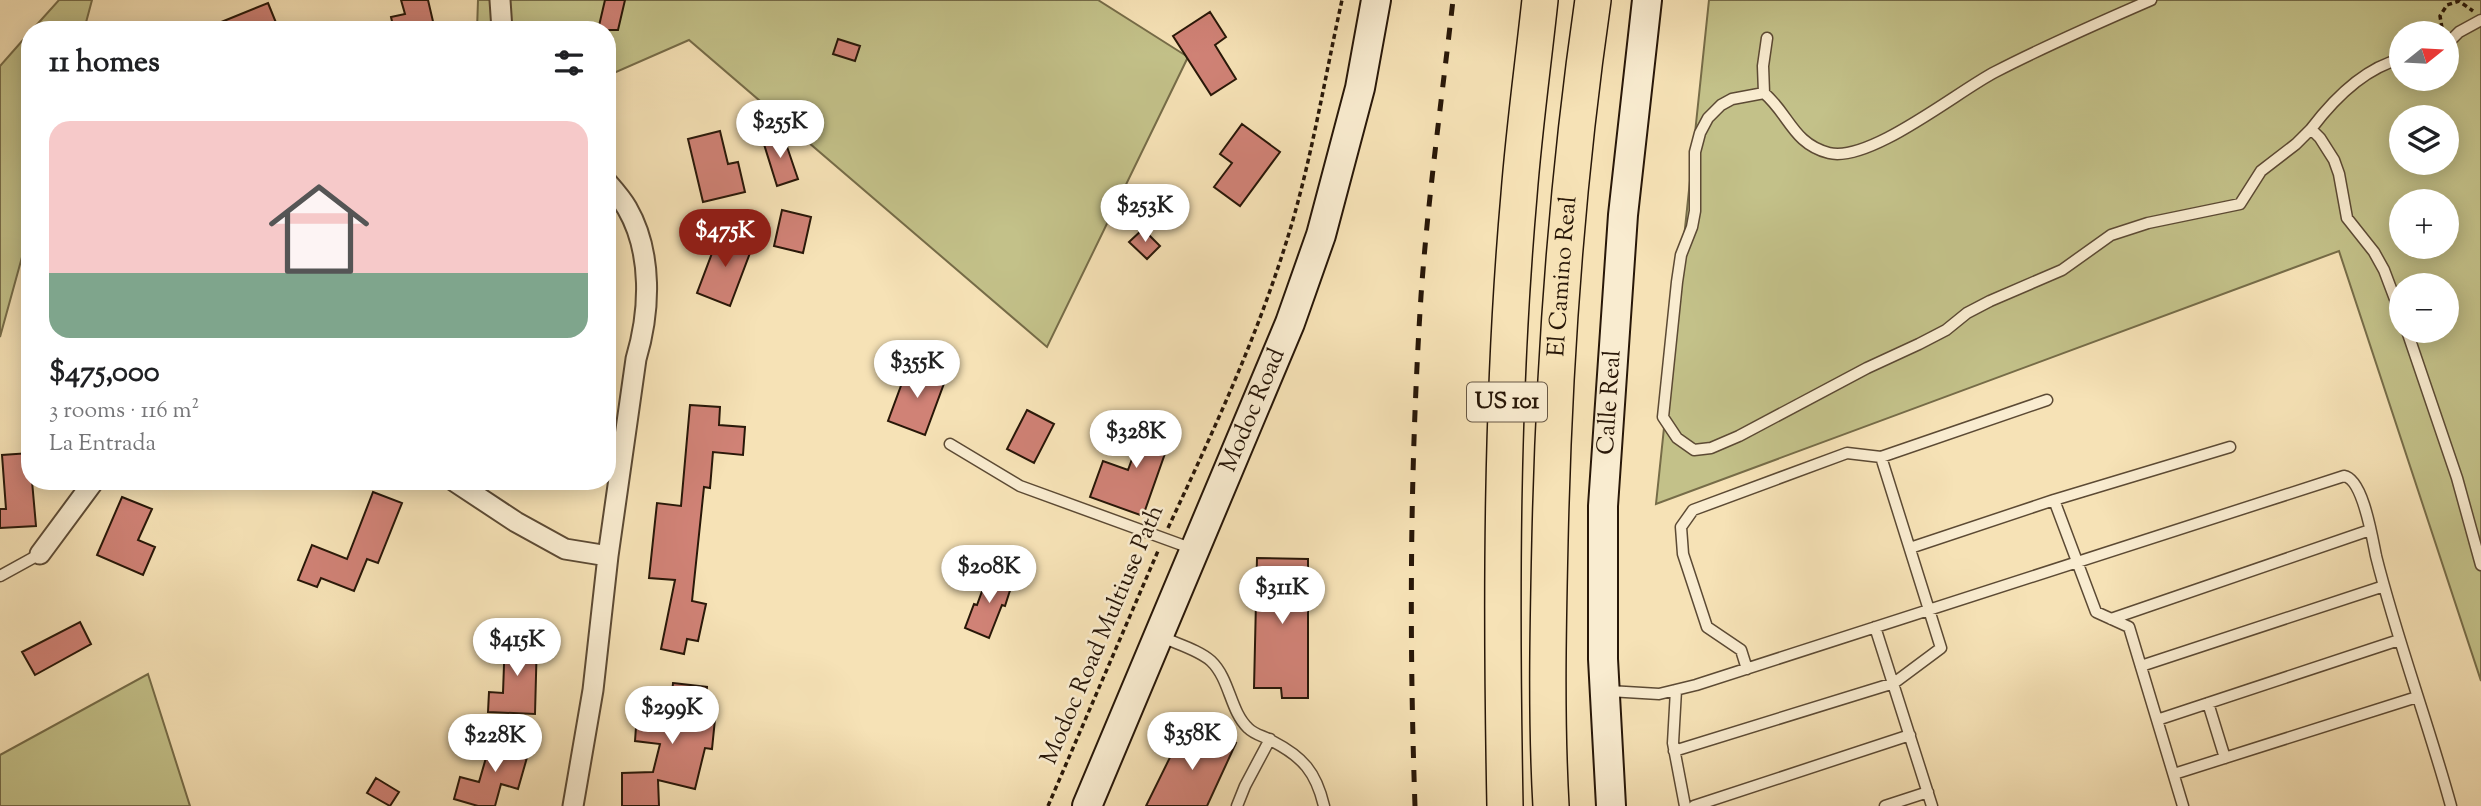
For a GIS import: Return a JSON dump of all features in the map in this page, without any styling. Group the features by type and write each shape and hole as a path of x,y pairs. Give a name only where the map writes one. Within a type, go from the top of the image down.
{"highway":[{"name":"El Camino Real","path":"1505,806 1502,645 1506,414 1518,197 1540,0"},
{"name":"El Camino Real","path":"1551,806 1547,734 1551,462 1569,198 1593,0"},
{"path":"1547,734 1564,806"}],"street":[{"path":"500,0 501,21"},
{"name":"Modoc Road","path":"1087,806 1284,336 1321,235 1360,88 1376,0"},
{"name":"Calle Real","path":"1612,806 1605,691 1603,506 1612,342 1625,190 1647,0"},
{"path":"573,806 581,773 593,690 608,556 636,359 644,329 647,287 643,256 631,216 616,195"},
{"path":"40,554 87,490"},
{"path":"468,490 565,550 608,556"}],"lane":[{"path":"1767,38 1763,66 1764,93 1804,142 1831,154 1850,151 1899,132 1993,73 2151,0"},
{"path":"2459,32 2480,23"},
{"path":"1764,93 1732,99 1721,105 1708,118 1700,133 1695,152 1695,211 1681,255 1663,417 1677,438 1686,446 1699,450 1739,436 1867,368 1946,330 1967,313 1990,301 2062,270 2111,235 2148,223 2240,204 2261,171 2296,144 2344,91 2389,65"},
{"path":"2311,129 2334,160 2347,218 2374,252 2389,283"},
{"path":"2411,343 2453,465 2481,565"},
{"path":"1747,668 1741,650 1707,627 1683,554 1681,527 1693,510 1847,453 1881,457 2047,400"},
{"path":"950,444 1020,486 1195,550"},
{"path":"1910,548 2054,500 2230,447"},
{"path":"1674,751 1894,683 1941,648 1881,457"},
{"path":"1605,691 1659,694 1676,690 2344,475 2351,477 2356,483 2399,640 2451,806"},
{"path":"2054,500 2096,612 2129,627 2183,806"},
{"path":"2111,619 2370,530"},
{"path":"0,576 40,554"},
{"path":"2140,666 2384,586"},
{"path":"1875,627 1932,806"},
{"path":"1159,635 1210,660 1218,669 1245,726 1293,752 1308,766 1324,806"},
{"path":"2157,720 2399,640"},
{"path":"1676,690 1673,743 1685,806"},
{"path":"2174,774 2417,697"},
{"path":"2208,703 2225,758"},
{"path":"1694,806 1910,735"},
{"path":"1237,806 1270,739"},
{"path":"1885,806 1928,792"}],"path":[{"name":"Modoc Road Multiuse Path","path":"1048,806 1163,538 1229,398 1258,326 1287,242 1312,145 1342,0"},
{"path":"2442,21 2443,9 2459,1 2468,6 2480,23"}],"shaded area":[{"path":"59,0 92,0 86,21 40,21"},
{"path":"478,0 1098,0 1188,57 1047,347 689,40 616,72 616,21 477,21"},
{"path":"1709,0 2481,0 2481,681 2339,251 1656,504"},
{"path":"21,42 21,261 0,337 0,66"},
{"path":"148,674 190,806 0,806 0,755"}],"building":[{"path":"401,0 428,0 433,21 392,21 391,17 405,14"},
{"path":"605,0 625,0 618,30 616,21 600,21"},
{"path":"268,3 275,21 224,21"},
{"path":"1210,12 1226,37 1215,45 1236,79 1211,95 1173,36"},
{"path":"838,39 860,46 855,61 833,54"},
{"path":"1242,124 1280,152 1240,206 1214,187 1232,163 1220,154"},
{"path":"720,131 728,164 738,162 745,192 703,202 688,139"},
{"path":"783,135 798,179 777,186 763,141"},
{"path":"782,210 811,217 803,253 774,246"},
{"path":"1143,229 1160,246 1147,259 1129,242"},
{"path":"720,232 753,245 730,306 697,293"},
{"path":"909,364 946,378 925,435 888,421"},
{"path":"690,405 720,407 719,425 745,427 743,455 713,452 710,488 704,487 692,601 706,604 698,641 687,639 684,654 661,649 675,580 649,578 657,503 681,506"},
{"path":"1027,410 1054,424 1034,463 1007,449"},
{"path":"1148,415 1175,425 1143,516 1090,497 1103,461 1128,470"},
{"path":"21,454 21,490 33,490 36,526 0,528 0,509 6,509 2,455"},
{"path":"373,492 402,503 378,563 367,559 354,591 321,578 317,587 298,580 312,545 347,559"},
{"path":"122,497 152,509 138,540 155,547 143,575 97,555"},
{"path":"1257,558 1308,559 1308,698 1282,698 1281,688 1254,688"},
{"path":"989,572 1013,581 1005,606 1002,605 989,638 965,628"},
{"path":"80,622 91,644 35,675 22,652"},
{"path":"505,637 537,638 535,714 488,712 489,692 503,693"},
{"path":"673,683 707,687 704,717 715,719 712,749 705,748 695,789 658,780 659,806 622,806 622,773 653,772 660,744 635,741 637,713 670,716"},
{"path":"1183,731 1209,743 1214,732 1236,743 1207,806 1146,806"},
{"path":"492,737 530,747 518,789 501,784 495,806 478,806 454,799 460,777 479,782"},
{"path":"376,778 399,792 390,806 367,793"}],"railway":[{"path":"1415,806 1412,551 1417,360 1427,222 1453,0"}]}
